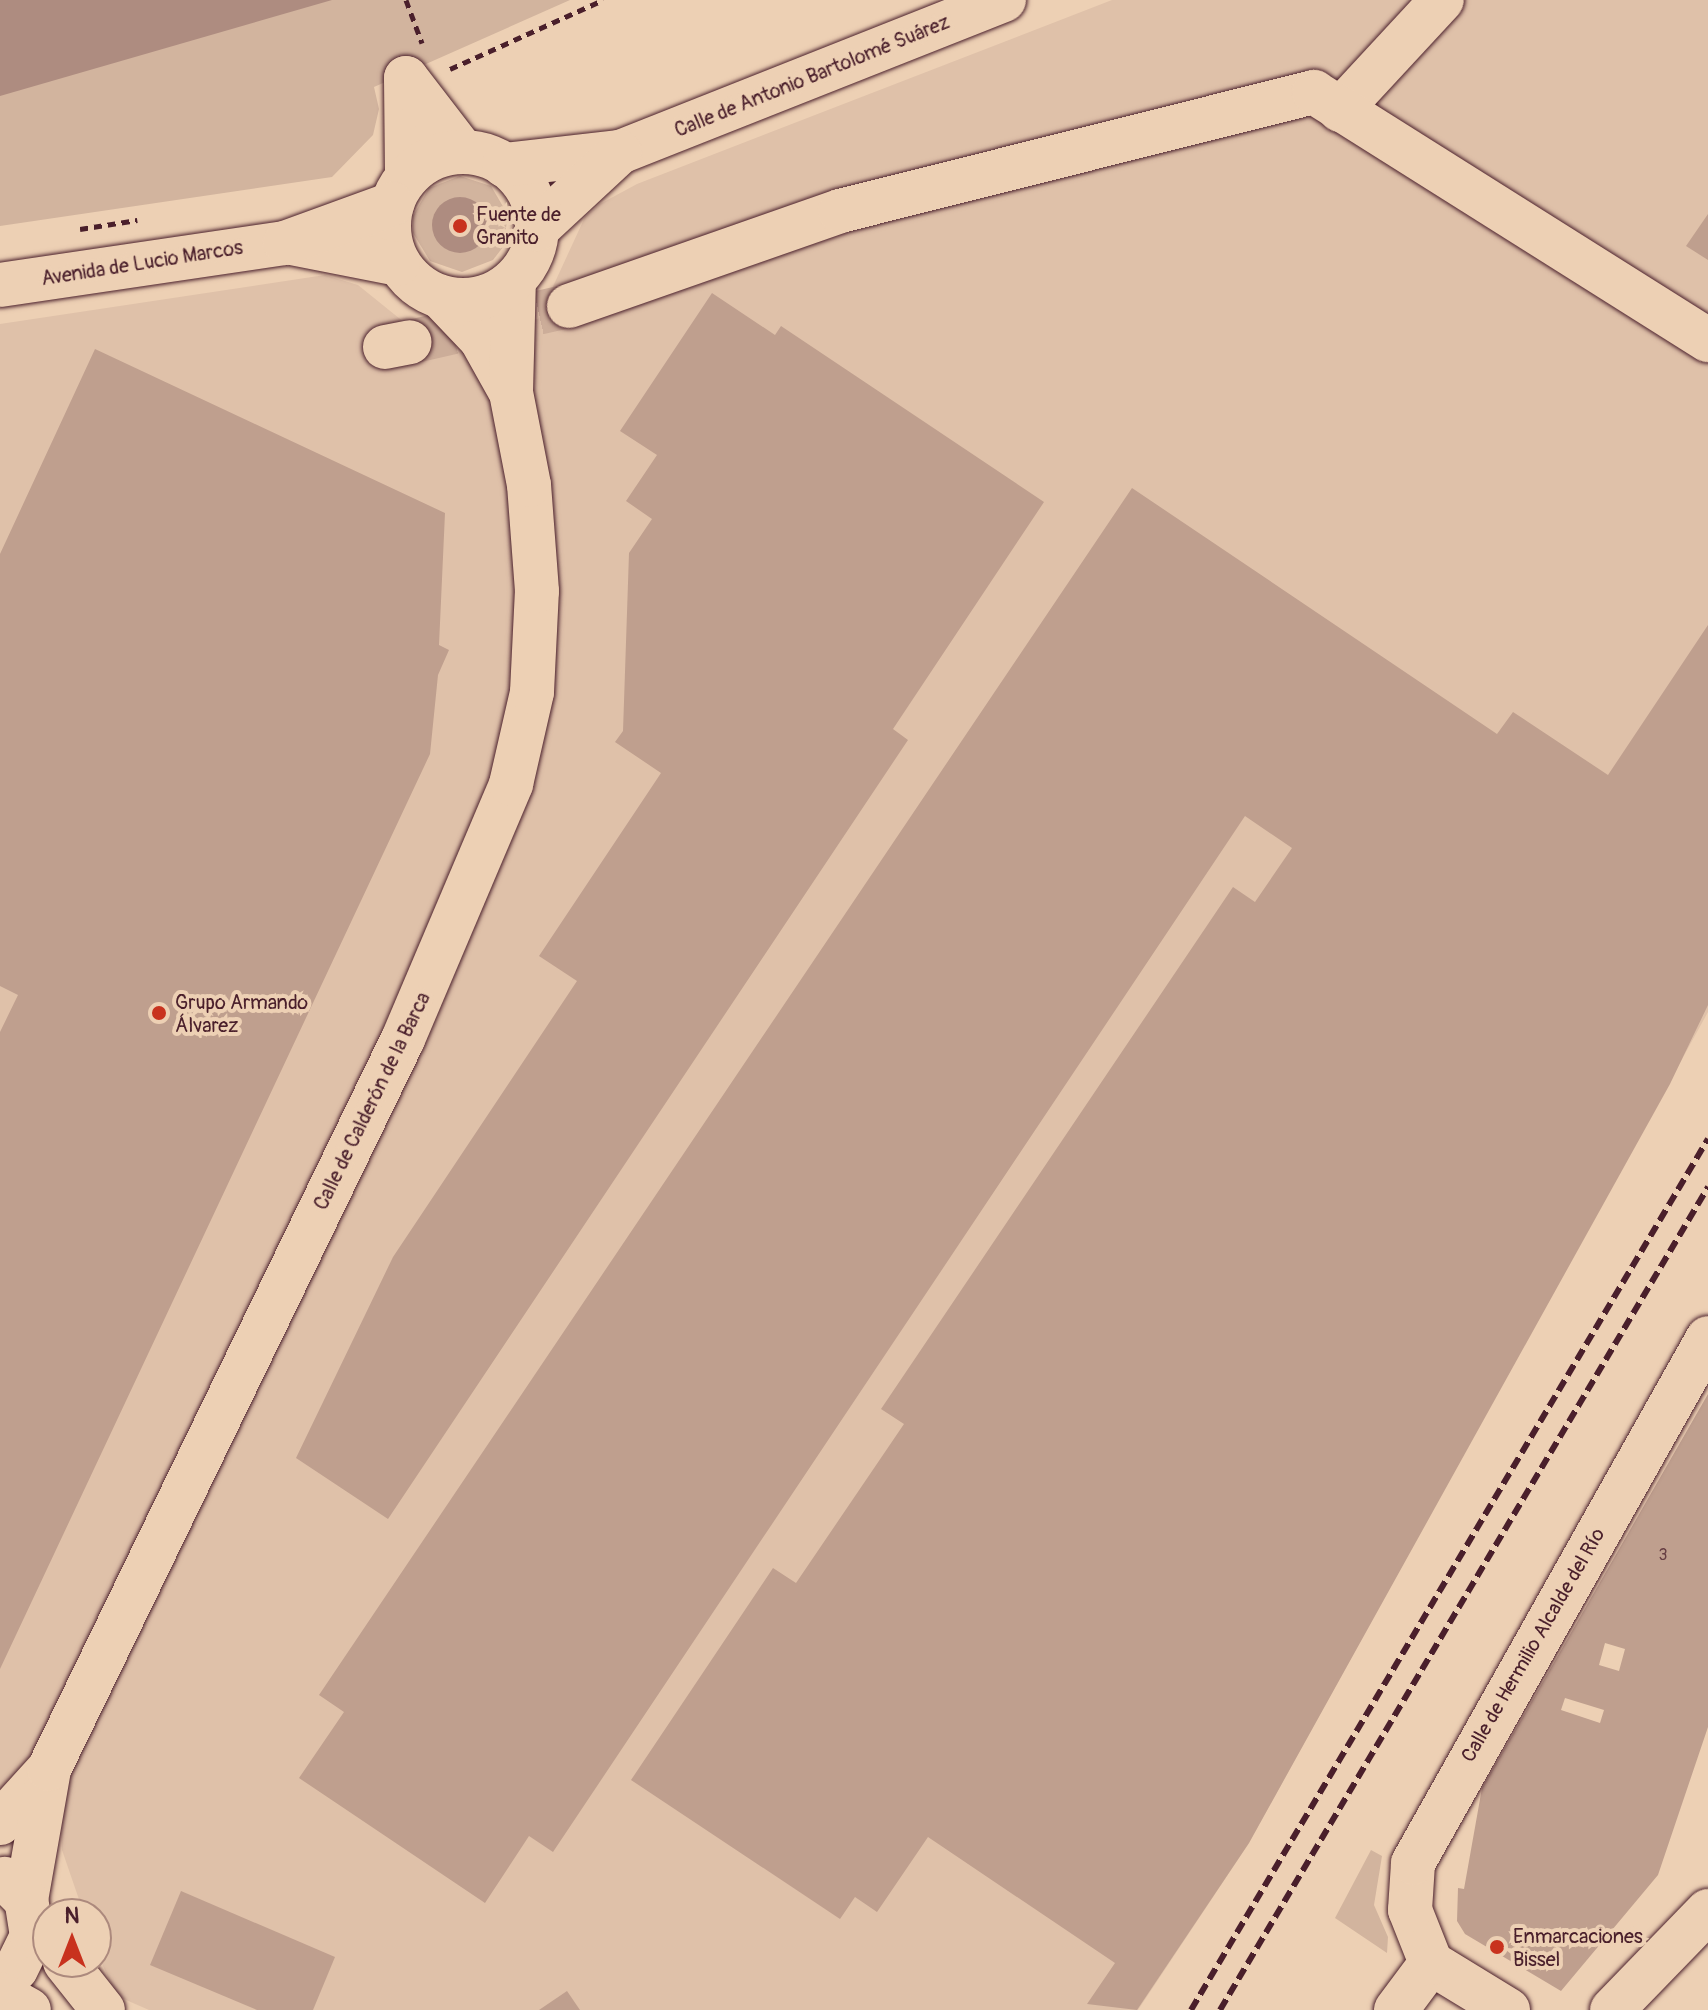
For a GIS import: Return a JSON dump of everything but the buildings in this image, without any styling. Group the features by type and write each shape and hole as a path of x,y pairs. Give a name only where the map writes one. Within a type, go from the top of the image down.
{"main road":[{"name":"Calle de Antonio Bartolomé Suárez","path":"504,165 620,152 1004,0"},
{"path":"1340,110 1442,0"},
{"path":"419,72 463,152"},
{"path":"399,190 442,155 463,152 489,154 504,165 529,193 537,229 531,256 514,281 481,298 442,298 425,290 398,264 389,235 419,72"},
{"path":"569,306 870,203 1314,92 1708,340"},
{"name":"Calle de Antonio Bartolomé Suárez","path":"537,229 620,152"},
{"name":"Avenida de Lucio Marcos","path":"0,285 285,243 399,190"},
{"name":"Avenida de Lucio Marcos","path":"285,243 398,264"},
{"name":"Calle de Calderón de la Barca","path":"0,1823 49,1769 403,1039 511,784 532,692 537,591 529,485 511,392 514,281"},
{"name":"Calle de Calderón de la Barca","path":"442,298 481,339 511,392"},
{"name":"Calle de Hermilio Alcalde del Río","path":"1431,1963 1410,1910 1413,1863 1708,1338"},
{"name":"Calle de Calderón de la Barca","path":"0,1980 27,1954 26,1908 49,1769"},
{"path":"1612,2010 1708,1911"},
{"path":"1396,2010 1431,1963 1508,2010"},
{"path":"78,1978 103,2010"},
{"path":"0,1994 29,2010"}],"path":[{"path":"406,0 419,72 434,76 603,0"},
{"path":"67,231 147,219"}],"shaded area":[{"path":"0,0 332,0 0,96"},
{"path":"262,0 570,0 374,87 379,109 373,135 332,177 0,226 0,71"},
{"path":"1112,0 1708,0 1708,1012 1249,1843 1138,2010 149,2010 117,1996 109,1978 112,1978 112,1898 78,1898 62,1850 61,1827 0,1795 0,324 325,275 358,285 405,323 447,342 538,319 585,217 600,204 637,184"},
{"path":"460,176 491,186 508,215 503,247 493,260 462,272 430,261 413,233 413,216 429,188","holes":["460,197 478,203 488,228 433,226 438,209"]},
{"path":"460,197 479,206 488,225 479,244 460,253 441,244 432,225 441,206"},
{"path":"1371,1850 1382,1856 1374,1905 1388,1937 1387,1953 1335,1918"}],"tunnel":[{"path":"410,342 569,306"}],"railway":[{"path":"1191,2010 1708,1139"},
{"path":"1220,2010 1708,1187"}],"place":[{"name":"Fuente de Granito","path":"460,226"},
{"name":"Grupo Armando Álvarez","path":"159,1013"},
{"name":"Enmarcaciones Bissel","path":"1497,1947"}]}
